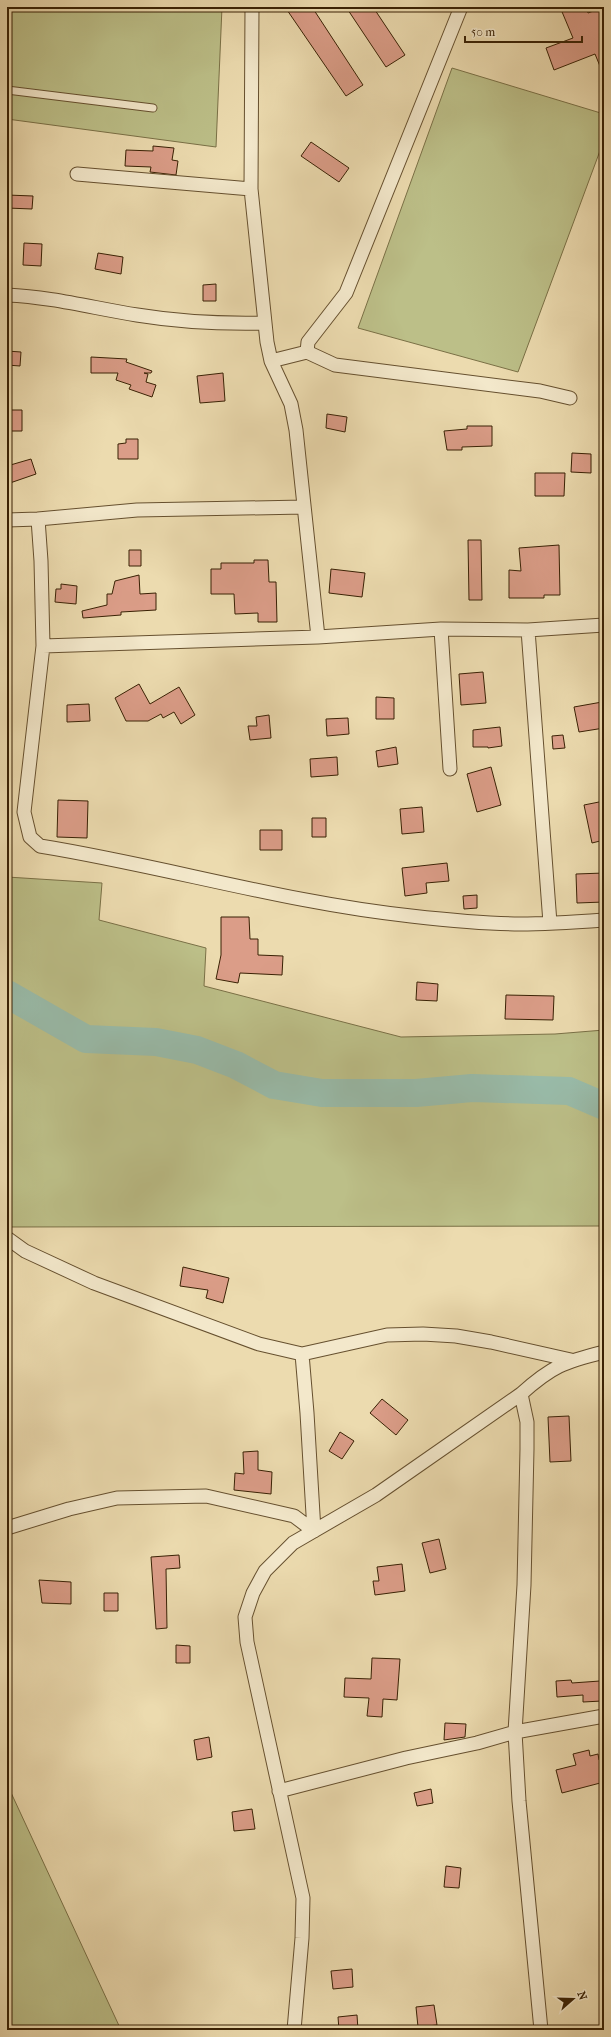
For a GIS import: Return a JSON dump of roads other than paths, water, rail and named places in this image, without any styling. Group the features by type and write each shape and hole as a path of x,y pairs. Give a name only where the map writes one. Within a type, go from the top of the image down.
{"street":[{"path":"252,7 251,189 265,323 271,361 291,404 296,430 318,637"},
{"path":"307,352 308,342 346,293 461,7"},
{"path":"77,174 251,189"},
{"path":"7,295 39,297 183,321 220,324 265,323"},
{"path":"271,361 307,352 335,365 540,391 570,398"},
{"path":"7,520 38,519 137,510 304,507"},
{"path":"38,519 41,561 43,646 24,812 30,837 40,846 149,866 351,908 410,916 476,922 550,923 604,920"},
{"path":"43,646 318,637 441,628 528,630 604,625"},
{"path":"441,628 450,769"},
{"path":"528,630 550,923"},
{"path":"7,1238 25,1251 94,1282 259,1344 302,1354 365,1338 387,1335 423,1334 456,1336 491,1342 571,1360"},
{"path":"294,2030 302,1938 303,1898 246,1642 246,1618 253,1593 265,1571 293,1543 376,1495 521,1394 542,1376 571,1360 604,1352"},
{"path":"302,1354 308,1413 314,1531"},
{"path":"521,1394 527,1422 528,1450 524,1585 515,1732 519,1801 541,2030"},
{"path":"7,1528 69,1509 117,1498 206,1496 294,1516 314,1531"},
{"path":"279,1791 406,1758 477,1743 515,1732 604,1716"}],"lane":[{"path":"7,90 153,108"}],"waterway":[{"path":"7,994 86,1039 156,1042 197,1050 236,1065 274,1085 322,1093 416,1093 472,1088 569,1091 604,1106"}]}
